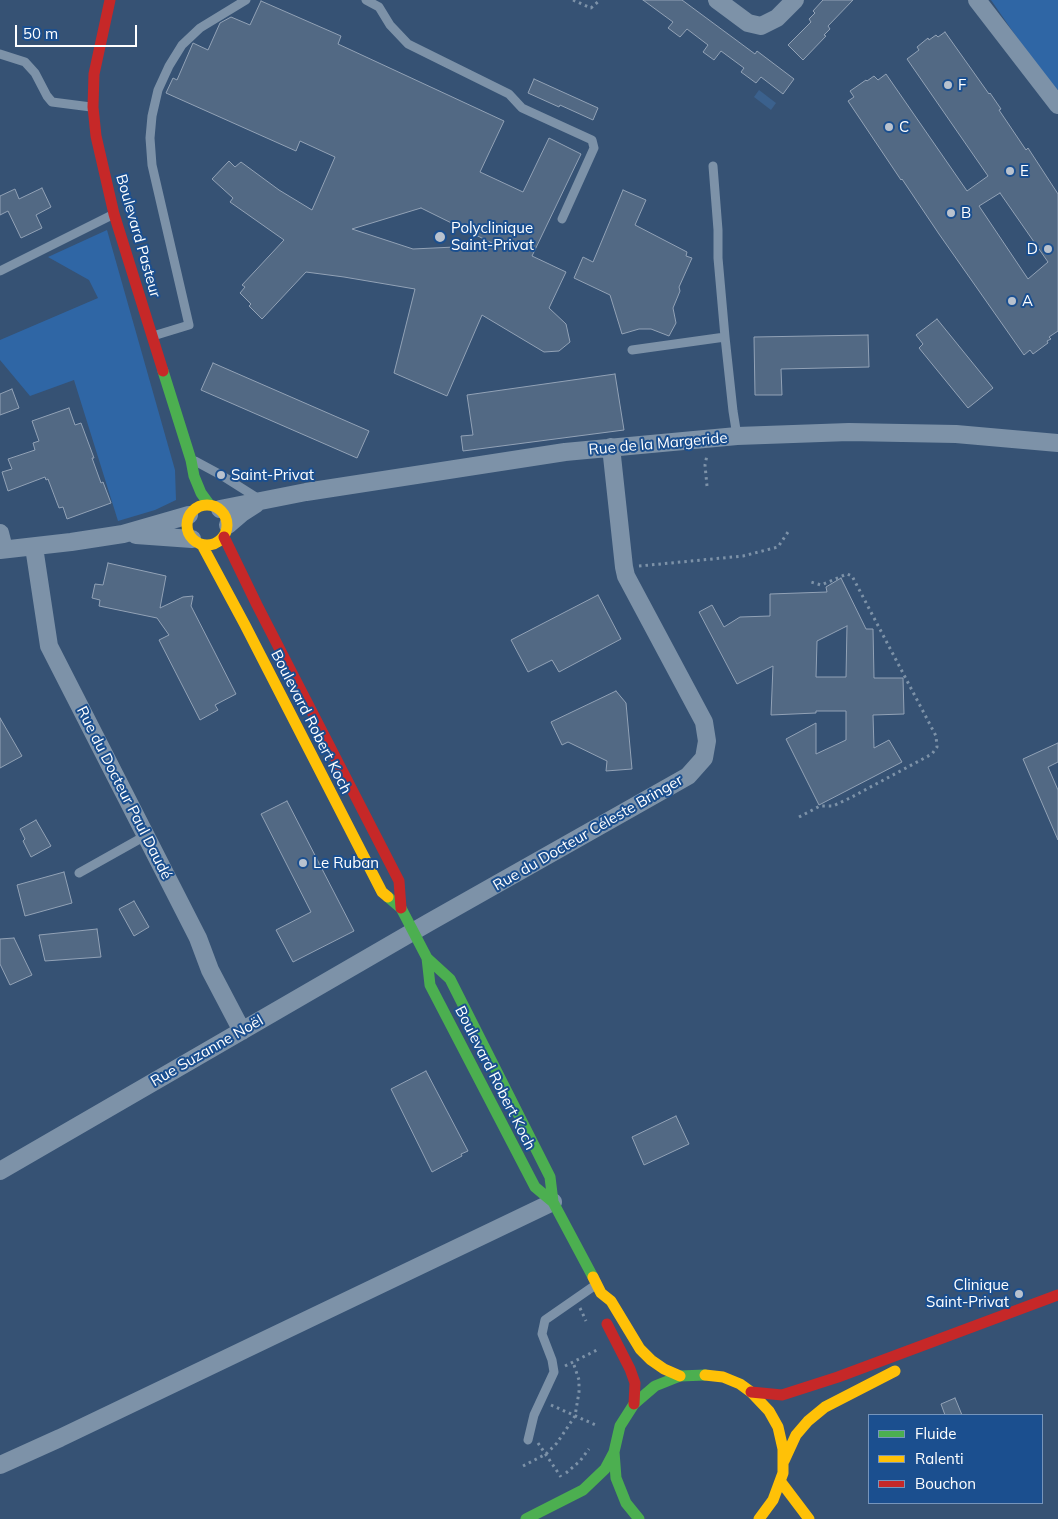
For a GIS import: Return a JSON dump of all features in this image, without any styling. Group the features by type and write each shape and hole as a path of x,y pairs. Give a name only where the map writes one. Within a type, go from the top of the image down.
{"main road":[{"name":"Boulevard Pasteur","path":"106,8 94,74 93,107 96,136 114,214 191,460 194,476 201,493 215,506"},
{"name":"Boulevard Pasteur","path":"192,512 194,476"},
{"path":"199,506 215,506 224,513 226,531 214,544 197,542 187,528 192,512 199,506"},
{"name":"Boulevard Robert Koch","path":"226,531 256,605 399,881 401,908 413,933 427,958 450,979 550,1177 554,1202 599,1289 611,1301 640,1349 664,1369 680,1376"},
{"name":"Boulevard Robert Koch","path":"197,542 245,625 382,892 401,908"},
{"name":"Boulevard Robert Koch","path":"427,958 430,985 520,1159 535,1187 554,1202"},
{"path":"599,1289 601,1311 635,1383 634,1404"},
{"path":"751,1392 782,1395 829,1380 1058,1295"},
{"path":"784,1461 796,1435 808,1421 825,1407 905,1367"},
{"path":"639,1519 626,1503 617,1485 614,1470 614,1452 620,1426 634,1404 655,1386 680,1376 698,1374 713,1375 729,1380 751,1392 769,1411 778,1427 782,1439 784,1461 781,1482 773,1500 759,1519"},
{"path":"526,1519 583,1490 605,1469 614,1452"},
{"path":"781,1482 809,1519"}],"street":[{"path":"717,0 748,24 760,26 777,18 795,0"},
{"path":"976,0 1058,105"},
{"name":"Rue de la Margeride","path":"215,506 261,501 565,452 737,436 849,432 956,434 1058,443"},
{"name":"Rue du Docteur Céleste Bringer","path":"413,933 688,776 704,758 707,741 704,722 626,576 622,557 611,447"},
{"name":"Rue de la Margeride","path":"226,531 242,513 261,501"},
{"path":"1,544 34,546 123,534 192,512"},
{"path":"123,534 197,542"},
{"name":"Rue du Docteur Paul Daudé","path":"34,546 49,646 198,938 210,970 242,1031"},
{"name":"Rue Suzanne Noël","path":"0,1171 413,933"},
{"path":"0,1465 554,1202"}],"lane":[{"path":"153,336 189,325 152,165 150,138 152,116 158,90 169,66 182,46 200,28 246,0"},
{"path":"366,0 378,7 390,25 408,44 509,94 522,108 592,140 594,148 562,219"},
{"path":"0,54 25,62 35,74 52,102 93,107"},
{"path":"713,166 725,337 737,436"},
{"path":"0,270 114,214"},
{"path":"632,350 725,337"},
{"path":"191,460 199,462 261,501"},
{"path":"79,873 146,836"},
{"path":"528,1440 534,1415 554,1372 552,1360 542,1334 545,1320 576,1299 599,1289"}],"path":[{"path":"573,0 591,8 600,0"},
{"path":"707,486 705,465 712,438"},
{"path":"622,557 633,555 634,567 742,556 778,546 788,532"},
{"path":"799,817 820,806 833,806 850,798 932,754 936,747 936,736 852,576 847,574 822,585 811,582"},
{"path":"576,1299 588,1324"},
{"path":"554,1372 600,1349"},
{"path":"523,1466 546,1454 557,1444 575,1416 579,1380 573,1362"},
{"path":"541,1401 601,1428 604,1421"},
{"path":"528,1440 537,1442 561,1477 580,1461 590,1448"}],"shaded area":[{"path":"991,0 1058,0 1058,90 1047,81"},
{"path":"759,90 776,103 771,110 754,97"},
{"path":"107,230 175,470 176,500 155,510 118,521 74,380 30,396 0,360 0,340 98,298 89,280 48,257"}],"building":[{"path":"643,0 682,0 755,54 757,51 794,79 783,94 761,77 756,83 741,72 744,68 721,51 714,60 703,52 708,45 687,29 680,37 668,28 673,22"},
{"path":"823,0 853,0 828,26 830,29 824,35 826,36 803,60 788,45 811,22 809,19 815,13 813,11"},
{"path":"261,1 341,36 338,44 504,121 480,172 523,192 549,138 581,154 532,256 566,272 549,308 566,324 570,342 559,351 544,352 482,315 447,396 394,373 415,289 306,272 262,319 249,306 251,304 240,293 245,287 242,285 284,240 230,202 233,198 212,179 229,161 235,167 241,162 279,190 312,210 335,157 300,141 296,151 166,93 173,78 177,80 193,43 208,50 220,23 231,17 250,25","holes":["421,208 496,245 413,249 352,229"]},
{"path":"945,32 990,93 1001,109 999,110 1026,150 1028,148 1058,194 1058,331 1049,337 1051,339 1047,341 1048,343 1033,354 1030,350 1024,355 848,101 854,97 850,91 874,76 878,80 886,74 967,191 988,176 907,59 919,50 917,47 928,38 929,40 936,35 938,37","holes":["1000,193 1048,262 1028,279 979,206"]},
{"path":"534,79 598,108 593,120 528,93"},
{"path":"42,188 51,207 36,215 42,228 21,238 8,211 0,215 0,196 15,189 19,199"},
{"path":"623,190 646,200 635,225 687,252 686,256 692,258 679,287 680,291 673,308 676,323 669,336 651,329 639,329 622,334 610,295 574,278 583,257 593,262"},
{"path":"937,319 993,388 968,408 919,348 923,344 916,335"},
{"path":"868,335 869,367 781,369 782,395 755,395 754,337"},
{"path":"213,363 369,431 357,458 201,390"},
{"path":"615,374 624,430 463,451 461,436 473,435 467,395"},
{"path":"12,389 19,408 0,415 0,394"},
{"path":"69,408 75,425 81,423 101,483 103,482 111,503 67,519 63,507 59,508 48,479 46,480 45,477 8,491 2,472 12,469 8,459 35,450 33,443 39,441 32,421"},
{"path":"108,563 166,576 160,608 183,597 193,596 191,606 236,694 215,705 218,710 200,720 159,640 169,635 157,618 99,606 100,600 92,598 95,584 103,585"},
{"path":"841,578 866,629 873,629 874,678 903,678 904,714 873,715 874,748 889,740 902,762 819,805 786,739 816,723 816,754 846,740 846,711 816,711 816,713 771,715 773,666 737,684 699,612 712,605 724,627 740,617 770,616 770,594 827,592 826,587","holes":["847,626 846,677 816,677 817,641"]},
{"path":"598,595 621,639 559,672 552,660 528,672 511,640"},
{"path":"616,691 626,703 632,769 606,771 607,761 568,742 562,745 551,722"},
{"path":"0,718 22,756 0,768"},
{"path":"1058,743 1058,762 1048,767 1058,790 1058,840 1023,759"},
{"name":"Le Ruban","path":"287,801 354,931 293,962 276,930 311,912 261,814"},
{"path":"36,820 51,846 31,857 23,841 25,839 20,829"},
{"path":"64,872 72,903 25,916 17,885"},
{"path":"134,901 149,927 134,936 119,909"},
{"path":"97,929 101,957 45,961 39,935"},
{"path":"14,938 32,975 10,985 0,964 0,939"},
{"path":"426,1071 468,1151 432,1172 391,1089"},
{"path":"676,1116 689,1144 644,1165 632,1137"},
{"path":"955,1398 962,1414 945,1414 941,1404"}],"traffic: fast":[{"path":"163,371 191,460 194,476 201,493 209,504"},
{"path":"388,897 401,908 427,958 450,979 550,1177 553,1202 593,1277"},
{"path":"427,958 430,985 535,1187 553,1202"},
{"path":"639,1519 626,1503 616,1478 614,1452 620,1426 634,1404 655,1386 680,1376 705,1375"},
{"path":"526,1519 583,1490 605,1469 614,1452"}],"traffic: slow":[{"path":"211,505 218,508 224,514 227,525 226,533 218,542 211,545 203,545 196,542 188,533 187,521 190,514 199,506 211,505"},
{"path":"202,545 382,892 388,897"},
{"path":"593,1277 601,1293 611,1301 640,1349 664,1369 680,1376"},
{"path":"784,1461 796,1435 808,1421 825,1407 895,1371"},
{"path":"705,1375 723,1377 740,1384 751,1392 769,1411 778,1427 783,1449 783,1473 773,1500 759,1519"},
{"path":"781,1482 809,1519"}],"traffic: jam":[{"path":"110,0 94,74 93,107 96,136 114,214 163,371"},
{"path":"224,537 399,881 401,908"},
{"path":"751,1392 782,1395 838,1377 1058,1295"},
{"path":"607,1324 635,1383 634,1404"}],"place":[{"name":"F","path":"948,85"},
{"name":"C","path":"889,127"},
{"name":"E","path":"1010,171"},
{"name":"B","path":"951,213"},
{"name":"Polyclinique Saint-Privat","path":"440,237"},
{"name":"D","path":"1048,249"},
{"name":"A","path":"1012,301"},
{"name":"Saint-Privat","path":"221,475"},
{"name":"Le Ruban","path":"303,863"},
{"name":"Clinique Saint-Privat","path":"1019,1294"}]}
